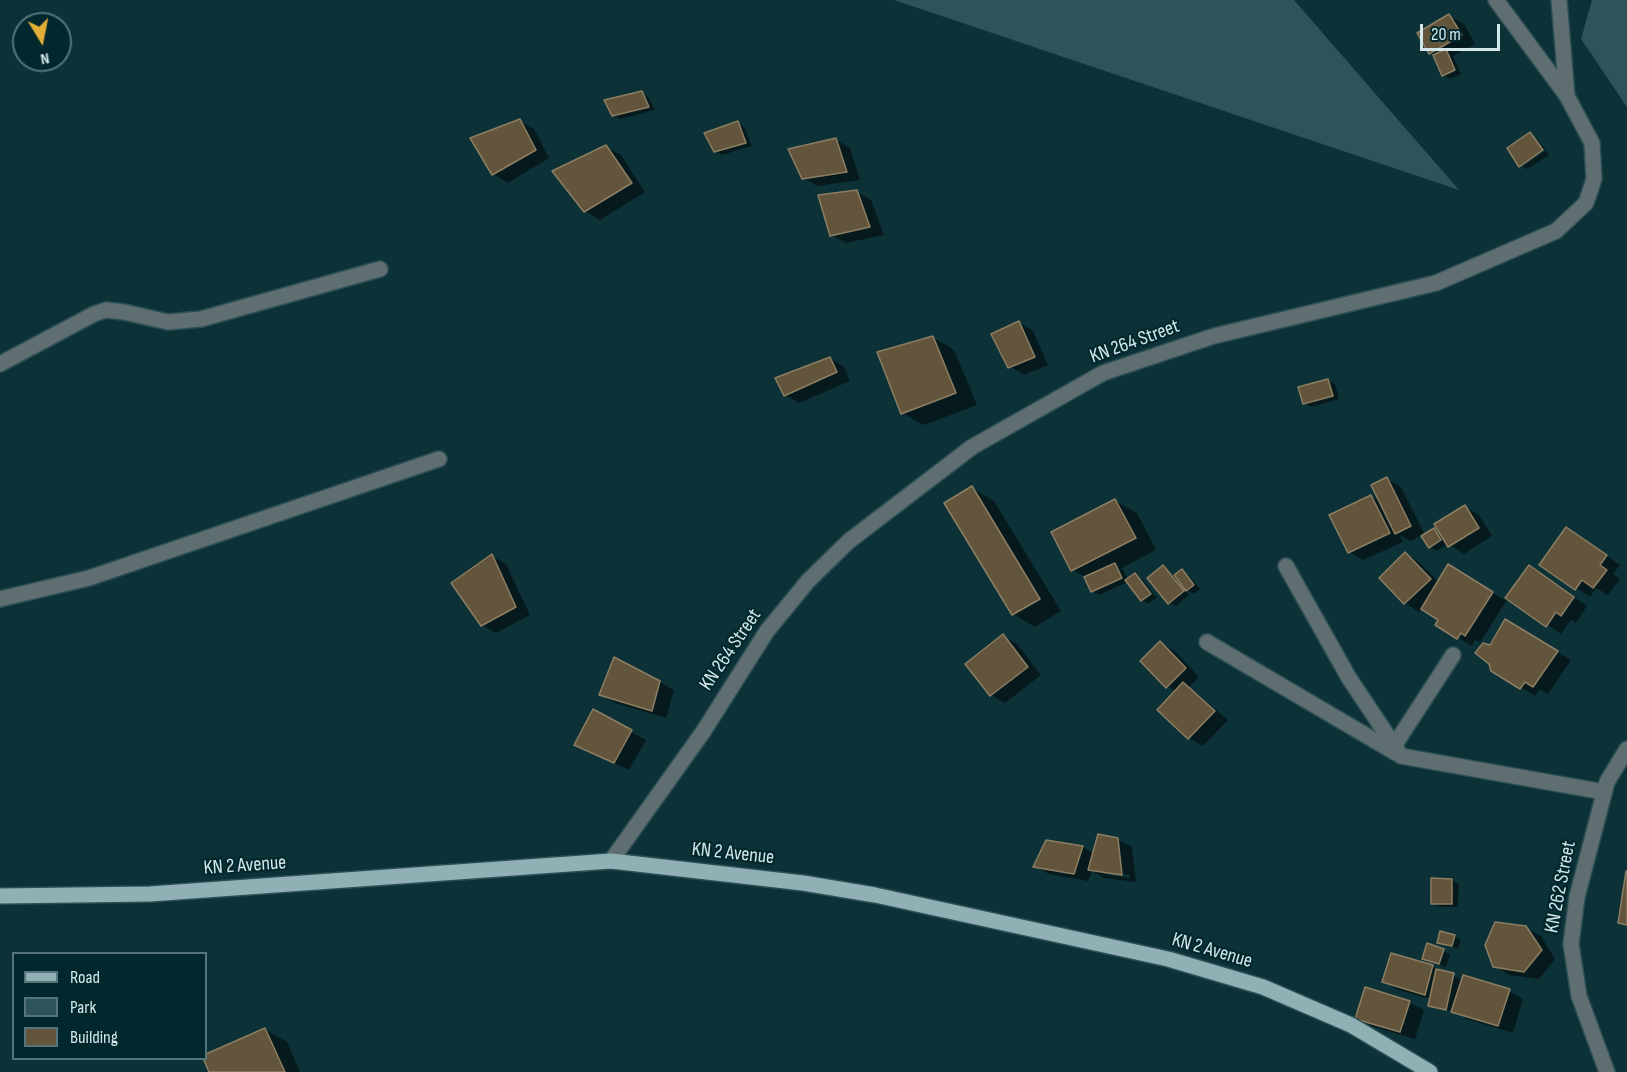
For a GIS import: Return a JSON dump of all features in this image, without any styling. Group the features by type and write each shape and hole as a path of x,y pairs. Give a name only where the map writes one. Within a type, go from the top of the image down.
{"main road":[{"name":"KN 2 Avenue","path":"0,896 150,894 611,861 802,883 875,896 1168,959 1263,987 1351,1025 1430,1072"}],"street":[{"name":"KN 264 Street","path":"611,861 703,732 767,631 808,580 849,541 972,447 1103,373 1214,336 1436,283 1556,231 1586,203 1594,179 1592,143 1567,96 1496,0"},
{"path":"1559,0 1567,96"},
{"path":"0,364 94,314 106,310 168,322 201,319 380,269"},
{"path":"0,599 88,578 438,459"},
{"path":"1286,566 1349,678 1397,751"},
{"path":"1207,642 1397,751 1604,792"},
{"path":"1397,751 1453,655"},
{"name":"KN 262 Street","path":"1607,1072 1580,996 1571,944 1577,897 1604,792 1607,782 1627,749"}],"green space":[{"path":"894,0 1294,0 1459,190"},
{"path":"1592,0 1627,0 1627,107 1581,39"}],"building":[{"path":"1449,14 1462,35 1429,54 1417,33"},
{"path":"1446,49 1455,70 1442,76 1433,55"},
{"path":"642,91 649,107 612,116 604,100"},
{"path":"520,119 536,150 492,175 470,138"},
{"path":"738,121 746,143 714,152 704,133"},
{"path":"1530,132 1543,150 1519,167 1507,148"},
{"path":"836,138 847,172 802,179 788,149"},
{"path":"606,145 632,183 584,212 552,171"},
{"path":"857,190 870,227 830,236 818,195"},
{"path":"1019,321 1035,357 1008,368 991,334"},
{"path":"933,336 956,393 901,414 877,352"},
{"path":"830,357 837,372 784,396 775,378"},
{"path":"1328,379 1333,396 1303,404 1298,387"},
{"path":"1387,477 1411,526 1395,534 1371,485"},
{"path":"972,486 1040,599 1012,615 944,503"},
{"path":"1371,495 1390,533 1348,553 1329,515"},
{"path":"1115,499 1136,538 1071,571 1051,532"},
{"path":"1465,505 1479,528 1448,547 1434,524"},
{"path":"1566,527 1607,555 1600,565 1607,570 1593,588 1582,580 1575,590 1539,565"},
{"path":"1434,528 1441,540 1429,548 1421,536"},
{"path":"1405,552 1431,579 1404,604 1379,578"},
{"path":"492,554 516,607 481,626 451,583"},
{"path":"1115,563 1122,578 1091,592 1084,577"},
{"path":"1448,564 1493,592 1465,636 1461,633 1457,639 1435,625 1438,620 1421,609"},
{"path":"1163,565 1184,591 1168,604 1147,578"},
{"path":"1529,565 1574,597 1561,616 1556,612 1546,627 1505,598"},
{"path":"1182,569 1194,585 1186,591 1174,575"},
{"path":"1135,573 1151,594 1141,601 1125,580"},
{"path":"1505,619 1558,651 1533,687 1525,682 1520,689 1491,671 1489,664 1475,653 1483,643 1490,645"},
{"path":"1003,634 1028,667 990,696 965,664"},
{"path":"1160,641 1186,668 1166,688 1140,661"},
{"path":"614,657 660,681 652,711 599,695"},
{"path":"1183,682 1215,711 1188,739 1157,710"},
{"path":"593,709 632,730 614,763 574,745"},
{"path":"1098,834 1118,838 1122,875 1088,870"},
{"path":"1046,840 1083,846 1074,874 1033,867"},
{"path":"1627,871 1627,925 1618,923"},
{"path":"1431,878 1452,879 1452,904 1431,904"},
{"path":"1495,922 1526,926 1542,950 1524,972 1493,967 1485,945"},
{"path":"1440,931 1455,935 1452,946 1437,943"},
{"path":"1427,943 1444,949 1439,964 1422,959"},
{"path":"1391,953 1433,965 1425,995 1382,982"},
{"path":"1436,969 1454,973 1446,1010 1428,1006"},
{"path":"1463,975 1510,989 1498,1026 1451,1012"},
{"path":"1365,987 1410,1001 1400,1032 1355,1019"},
{"path":"265,1028 285,1072 209,1072 204,1060 207,1060 207,1054"}]}
